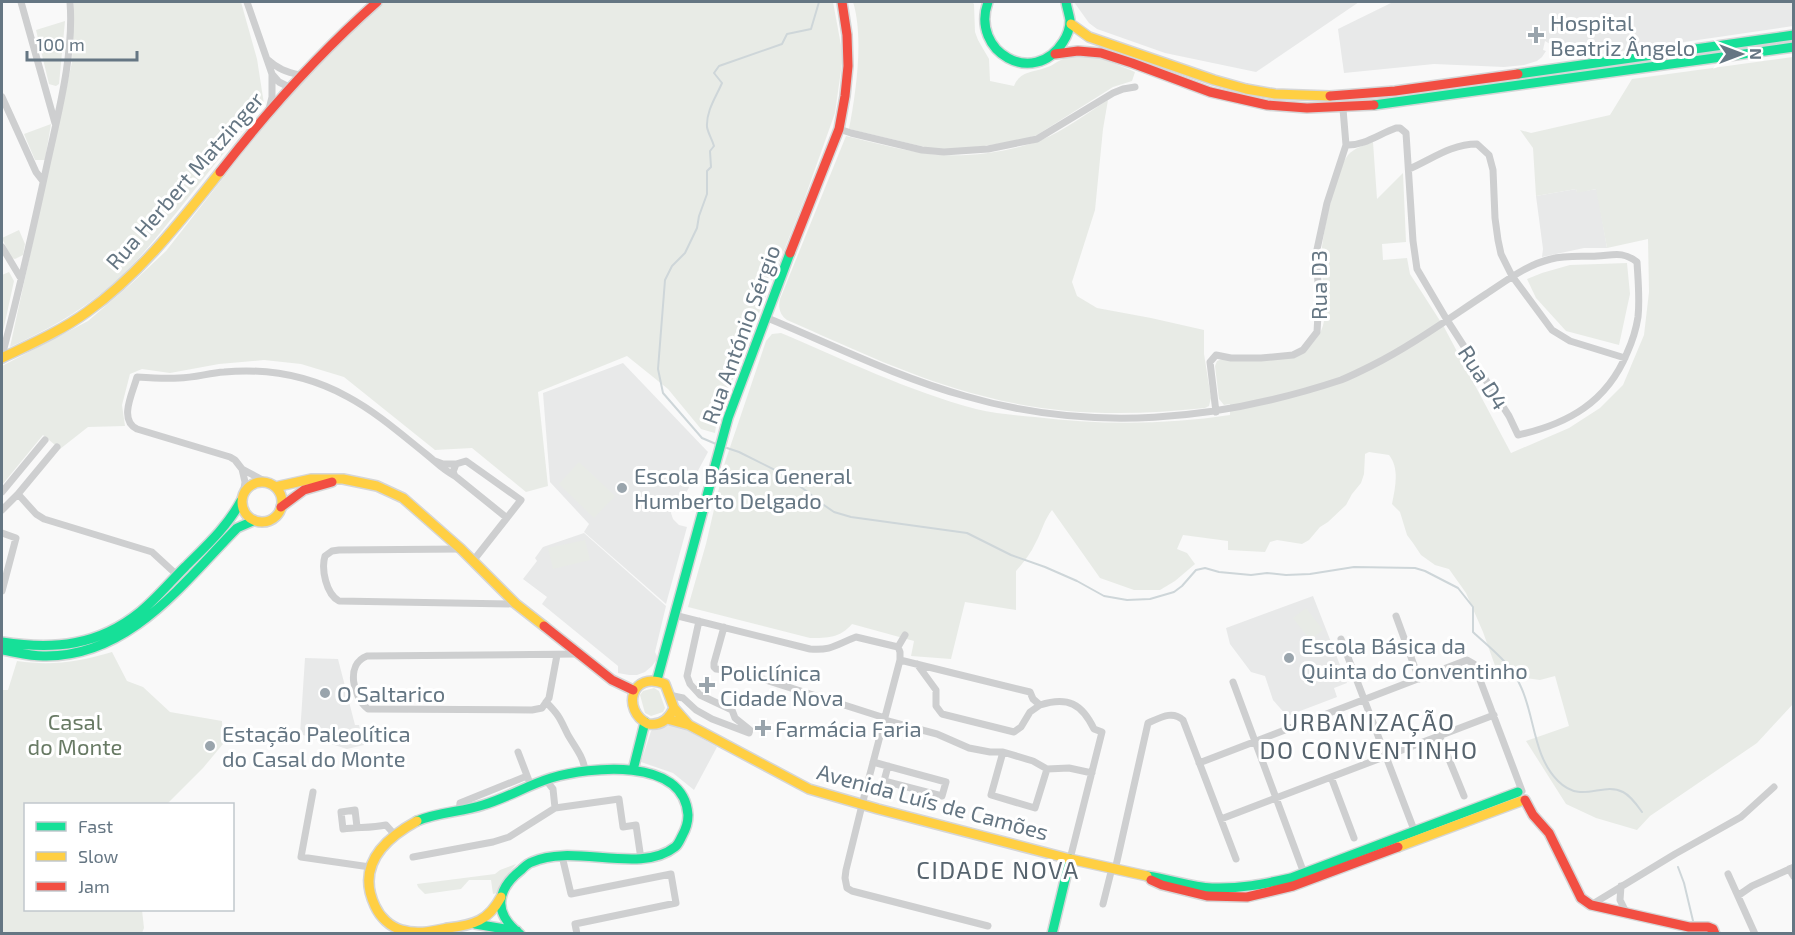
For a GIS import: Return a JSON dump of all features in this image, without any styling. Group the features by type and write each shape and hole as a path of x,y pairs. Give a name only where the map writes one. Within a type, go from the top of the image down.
{"street":[{"path":"21,2 56,124"},
{"path":"2,357 63,91 69,43 70,2"},
{"path":"247,2 272,74 272,96 269,110"},
{"name":"Rua Herbert Matzinger","path":"2,357 68,325 96,306 124,281 165,237 289,87 377,2"},
{"name":"Rua António Sérgio","path":"657,680 728,418 839,129 849,64 847,25 842,2"},
{"path":"1055,54 1063,45 1071,24 1070,11 1066,2"},
{"path":"984,4 987,38 996,51 1017,63 1037,63 1055,54 1075,51 1099,52 1224,96 1256,104 1300,109 1343,109 1794,47"},
{"path":"1071,24 1089,37 1214,80 1275,94 1322,97 1395,91 1794,35"},
{"path":"266,57 276,67 300,75"},
{"path":"272,74 279,82 289,87"},
{"path":"45,86 49,93 63,91"},
{"path":"839,129 922,150 944,152 988,149 1037,139 1113,93 1135,87"},
{"path":"2,97 36,172 43,181"},
{"name":"Rua D3","path":"1216,412 1210,362 1216,355 1261,358 1293,355 1302,350 1317,332 1319,297 1316,254 1327,203 1346,145 1343,109"},
{"name":"Rua D4","path":"1346,145 1362,142 1393,129 1400,128 1407,136 1413,241 1417,269 1509,416 1518,435 1557,424 1578,413 1604,391 1620,370 1625,358"},
{"path":"765,317 918,381 995,404 1055,415 1144,418 1216,412 1344,379 1390,356 1512,276 1531,265 1552,258 1618,254 1629,255 1637,262 1638,318 1625,358 1570,341 1552,330 1512,276 1501,254 1498,240 1494,184 1489,155 1477,144 1463,144 1441,152 1409,169"},
{"path":"2,247 20,277"},
{"path":"281,507 281,496 272,485 242,469 230,457 130,425 128,411 137,376 179,378 223,372 256,371 275,372 306,379 337,391 366,408 507,518"},
{"path":"2,492 45,440"},
{"path":"2,510 57,447"},
{"path":"432,459 443,464 466,461 521,500 473,561"},
{"path":"455,476 453,472 456,464"},
{"path":"242,469 245,482 242,498 244,513 253,521 259,522 271,520 294,495 308,487 351,480"},
{"path":"2,649 26,646 49,647 88,642 111,632 139,613 231,521 251,485 257,483 272,485 322,478 351,480 378,486 403,498 461,549 516,604 612,680 633,690"},
{"path":"18,494 36,514 44,519 152,552 177,575"},
{"path":"2,649 33,657 59,657 89,652 113,642 150,615 237,528 253,521"},
{"path":"2,533 16,538 2,591"},
{"path":"461,549 339,550 332,551 325,556 322,564 331,595 339,601 516,604"},
{"path":"2,568 9,562"},
{"path":"674,615 810,649 836,648 856,637 898,647"},
{"path":"1396,616 1419,679"},
{"path":"669,695 683,698 696,711 749,734 750,730 735,718 732,711 700,695 690,684 687,676 699,621"},
{"path":"724,627 714,663 716,669 741,672 937,734 969,748 1003,752 1033,761 1047,769 1069,768 1092,773"},
{"path":"905,635 898,647 900,660 845,878 848,888 852,891 988,926"},
{"path":"1341,639 1416,836"},
{"path":"557,655 549,698 542,708 532,710 368,709 362,705 353,676 356,663 367,656 579,654"},
{"path":"900,660 1030,692 1033,699 1040,705"},
{"path":"1199,763 1467,660 1474,664 1522,796 1533,815 1549,833 1581,898 1591,905 1689,927 1711,928 1715,933"},
{"path":"917,664 936,690 936,706 942,714 1014,732 1021,727 1030,712 1040,705 1053,701 1069,702 1081,709 1094,729 1102,732 1052,933"},
{"path":"674,708 667,719 651,724 645,722 637,712 631,697 633,690 642,683 657,680 665,684 674,708 689,724"},
{"path":"1233,682 1305,877"},
{"path":"546,702 562,719 568,734 577,745 584,760 585,770"},
{"path":"1103,904 1148,723 1170,714 1177,715 1183,720 1236,859"},
{"path":"1221,819 1494,715"},
{"path":"667,719 689,724"},
{"path":"633,770 645,722"},
{"name":"Avenida Luís de Camões","path":"689,724 809,789 1070,859 1210,888 1253,887 1305,877 1522,796"},
{"path":"1439,735 1464,796"},
{"path":"518,752 531,786"},
{"path":"1003,752 990,795 1035,808 1047,769"},
{"path":"873,762 888,766 946,782 942,796 884,781 888,766"},
{"path":"606,768 633,770 659,777 675,787 685,800 688,810 688,820 682,840 675,848 658,857 641,859 562,856 543,857 526,863 507,884 492,913 473,924 423,932 399,929 381,915 368,889 370,867 375,855 395,835 425,817 486,805 546,780 585,770 606,768"},
{"path":"459,811 460,803 527,776"},
{"path":"1331,777 1354,837"},
{"path":"546,780 552,789 555,808"},
{"path":"1591,905 1741,817 1774,787"},
{"path":"313,792 301,857 370,867"},
{"path":"413,857 493,842 508,837 555,808 619,799 623,827 636,825 641,859"},
{"path":"357,827 386,825 395,835"},
{"path":"562,856 571,894 670,874 676,903 575,924 577,933"},
{"path":"1739,895 1752,886 1792,868 1794,877"},
{"path":"1728,874 1755,933"},
{"path":"1621,886 1620,900 1626,912"},
{"path":"501,897 503,914 518,932"},
{"path":"473,924 518,932"}],"shaded area":[{"path":"1074,2 1359,2 1256,72 1165,53 1097,29 1089,23"},
{"name":"Hospital Beatriz Ângelo","path":"1393,2 1793,2 1793,26 1595,55 1584,51 1579,52 1577,49 1567,50 1567,56 1561,57 1561,51 1557,51 1545,41 1543,50 1546,51 1542,57 1524,65 1504,67 1434,64 1344,73 1338,29"},
{"path":"1576,189 1577,192 1597,189 1607,248 1584,248 1542,257 1536,196"},
{"name":"Escola Básica General Humberto Delgado","path":"623,363 708,452 686,493 687,496 672,506 673,519 679,525 687,527 666,604 584,532 589,524 550,482 543,393"},
{"path":"584,533 666,606 655,652 658,658 645,672 637,675 618,673 618,666 542,604 547,597 523,579 537,561 535,558 543,547"},
{"name":"Escola Básica da Quinta do Conventinho","path":"1313,596 1347,683 1334,688 1337,697 1287,716 1273,700 1265,676 1251,672 1230,644 1226,628"},
{"name":"O Saltarico","path":"305,658 338,659 355,725 359,725 364,745 347,749 300,734"},
{"path":"671,725 681,727 717,747 694,790 673,773 641,762 651,731 655,727"}],"green space":[{"path":"74,2 241,2 257,59 264,104 155,239 118,279 73,313 10,347 72,62"},
{"path":"384,2 833,2 843,56 835,113 804,200 717,419 715,433 701,429 668,389 627,356 538,392 548,486 526,492 472,448 435,450 344,377 301,364 264,360 219,364 170,373 142,369 130,374 122,405 125,426 88,427 60,449 43,435 2,485 2,366 88,321 166,251 245,150 300,85"},
{"path":"853,2 972,2 975,32 989,59 990,81 1014,86 1023,75 1075,56 1101,59 1135,72 1132,81 1113,87 1037,135 1021,140 959,149 933,149 849,129 858,48"},
{"path":"65,21 59,84 56,86 49,84 36,30"},
{"path":"1793,57 1793,704 1757,743 1650,816 1637,830 1596,818 1566,804 1526,741 1569,726 1555,676 1540,680 1498,674 1466,593 1449,569 1435,565 1421,555 1407,535 1400,512 1392,504 1396,472 1389,455 1369,452 1365,454 1361,483 1346,505 1302,544 1277,540 1270,542 1265,552 1228,550 1228,541 1183,535 1177,549 1187,553 1195,564 1160,590 1134,590 1100,578 1052,510 1032,550 1016,571 1016,610 965,602 951,659 911,656 914,641 852,624 843,632 833,636 810,638 688,607 706,544 725,462 766,341 772,334 781,333 877,374 951,402 991,412 1108,423 1181,421 1230,415 1230,404 1224,405 1219,399 1215,366 1217,361 1300,354 1312,344 1321,331 1325,308 1322,251 1326,222 1338,175 1350,153 1373,142 1377,199 1403,173 1406,242 1382,244 1383,260 1407,258 1410,274 1444,327 1511,453 1569,428 1600,408 1623,385 1644,335 1649,292 1648,239 1607,248 1596,189 1577,193 1576,189 1536,196 1533,148 1520,130 1531,133 1610,115 1632,79"},
{"path":"1108,100 1095,210 1072,282 1077,296 1097,308 1204,330 1204,354 1211,398 1209,406 1177,411 1121,413 1066,411 1011,403 958,389 908,372 787,320 781,314 780,299 846,136 937,155 983,154 1028,145 1041,140 1067,127"},
{"path":"51,124 45,160 35,160 24,134"},
{"path":"19,230 25,244 23,255 15,259 11,258 2,238"},
{"path":"1627,263 1630,294 1619,345 1566,331 1536,298 1527,279 1570,265"},
{"path":"9,272 14,281 2,336 2,275"},
{"path":"579,462 615,496 594,518 559,484"},
{"path":"585,540 590,560 553,569 548,548"},
{"path":"1306,608 1323,630 1310,640 1293,618"},
{"name":"Casal do Monte","path":"112,652 127,681 143,687 170,712 222,721 223,744 168,803 24,803 24,911 142,911 144,928 142,933 2,933 2,690 8,690 17,661 42,663 88,658"},
{"path":"654,688 659,691 665,708 663,712 651,716 645,713 640,695 643,691"},
{"path":"516,864 505,878 498,893 493,894 491,880 469,880 461,889 425,894 417,884 495,874"}],"waterway":[{"path":"716,444 702,438 663,393 658,369 665,280 672,266 685,253 697,228 707,194 707,171 711,167 710,151 714,146 707,121 722,83 714,73 719,66 782,44 787,34 811,29 819,2"},
{"path":"727,448 783,474 834,512 851,517 967,533 1011,555 1077,581 1104,596 1127,600 1150,599 1174,592 1196,570 1205,568 1219,572 1251,575 1310,574 1354,567 1415,568 1425,571 1458,588 1473,607 1473,632 1500,657 1517,678 1526,699 1539,748 1550,771 1558,781 1575,791 1615,789 1631,798 1642,812"},
{"path":"1678,867 1694,925"}],"traffic: fast":[{"path":"988,2 985,20 988,36 996,49 1008,58 1022,63 1037,62 1051,56 1063,42 1070,23 1066,2"},
{"path":"1518,74 1794,35"},
{"path":"1374,105 1794,47"},
{"path":"657,680 728,418 790,253"},
{"path":"2,642 40,645 75,643 92,639 124,623 152,602 208,544 223,528 241,501"},
{"path":"2,650 43,656 74,653 102,645 128,631 152,613 175,593 237,528 253,521"},
{"path":"633,770 645,722"},
{"path":"417,821 483,805 551,778 588,771 632,770 653,774 670,783 683,796 688,815 686,828 676,846 660,855 625,859 548,857 525,866 507,884 501,901 502,912 511,926 520,934"},
{"path":"1147,876 1212,888 1242,887 1291,878 1518,792"},
{"path":"1052,934 1070,859"},
{"path":"475,924 517,931"}],"traffic: slow":[{"path":"1071,24 1089,37 1246,89 1275,94 1330,96"},
{"path":"2,358 67,325 124,282 158,247 220,172"},
{"path":"275,487 311,479 343,479 377,486 403,498 461,549 516,604 544,626"},
{"path":"262,482 270,483 276,488 281,494 282,502 281,510 276,516 270,521 262,522 254,521 248,516 243,510 242,502 243,494 248,488 254,483 262,482"},
{"path":"674,708 664,721 648,724 634,710 634,694 644,682 653,681 665,684 674,708 689,725"},
{"path":"667,719 689,725 809,789 1070,859 1147,876"},
{"path":"1398,847 1521,801"},
{"path":"417,821 384,845 371,866 370,892 377,910 386,921 393,927 413,932 465,925 485,917 501,897"}],"traffic: jam":[{"path":"220,172 294,83 377,2"},
{"path":"790,253 839,129 848,66 847,35 842,2"},
{"path":"1055,54 1078,51 1101,53 1210,92 1267,105 1307,108 1374,105"},
{"path":"1330,96 1395,91 1518,74"},
{"path":"281,507 304,490 332,482"},
{"path":"544,626 612,680 633,690"},
{"path":"1525,800 1533,815 1549,833 1581,898 1591,905 1689,927 1708,927 1713,929 1715,934"},
{"path":"1151,880 1207,896 1247,897 1293,886 1398,847"}],"place":[{"name":"Hospital Beatriz Ângelo","path":"1536,35"},
{"name":"Escola Básica General Humberto Delgado","path":"622,488"},
{"name":"Escola Básica da Quinta do Conventinho","path":"1289,658"},
{"name":"Policlínica Cidade Nova","path":"707,685"},
{"name":"O Saltarico","path":"325,693"},
{"name":"Farmácia Faria","path":"763,728"},
{"name":"Estação Paleolítica do Casal do Monte","path":"210,746"}],"district":[{"name":"URBANIZAÇÃO DO CONVENTINHO","path":"1369,735"},
{"name":"CIDADE NOVA","path":"998,869"}]}
